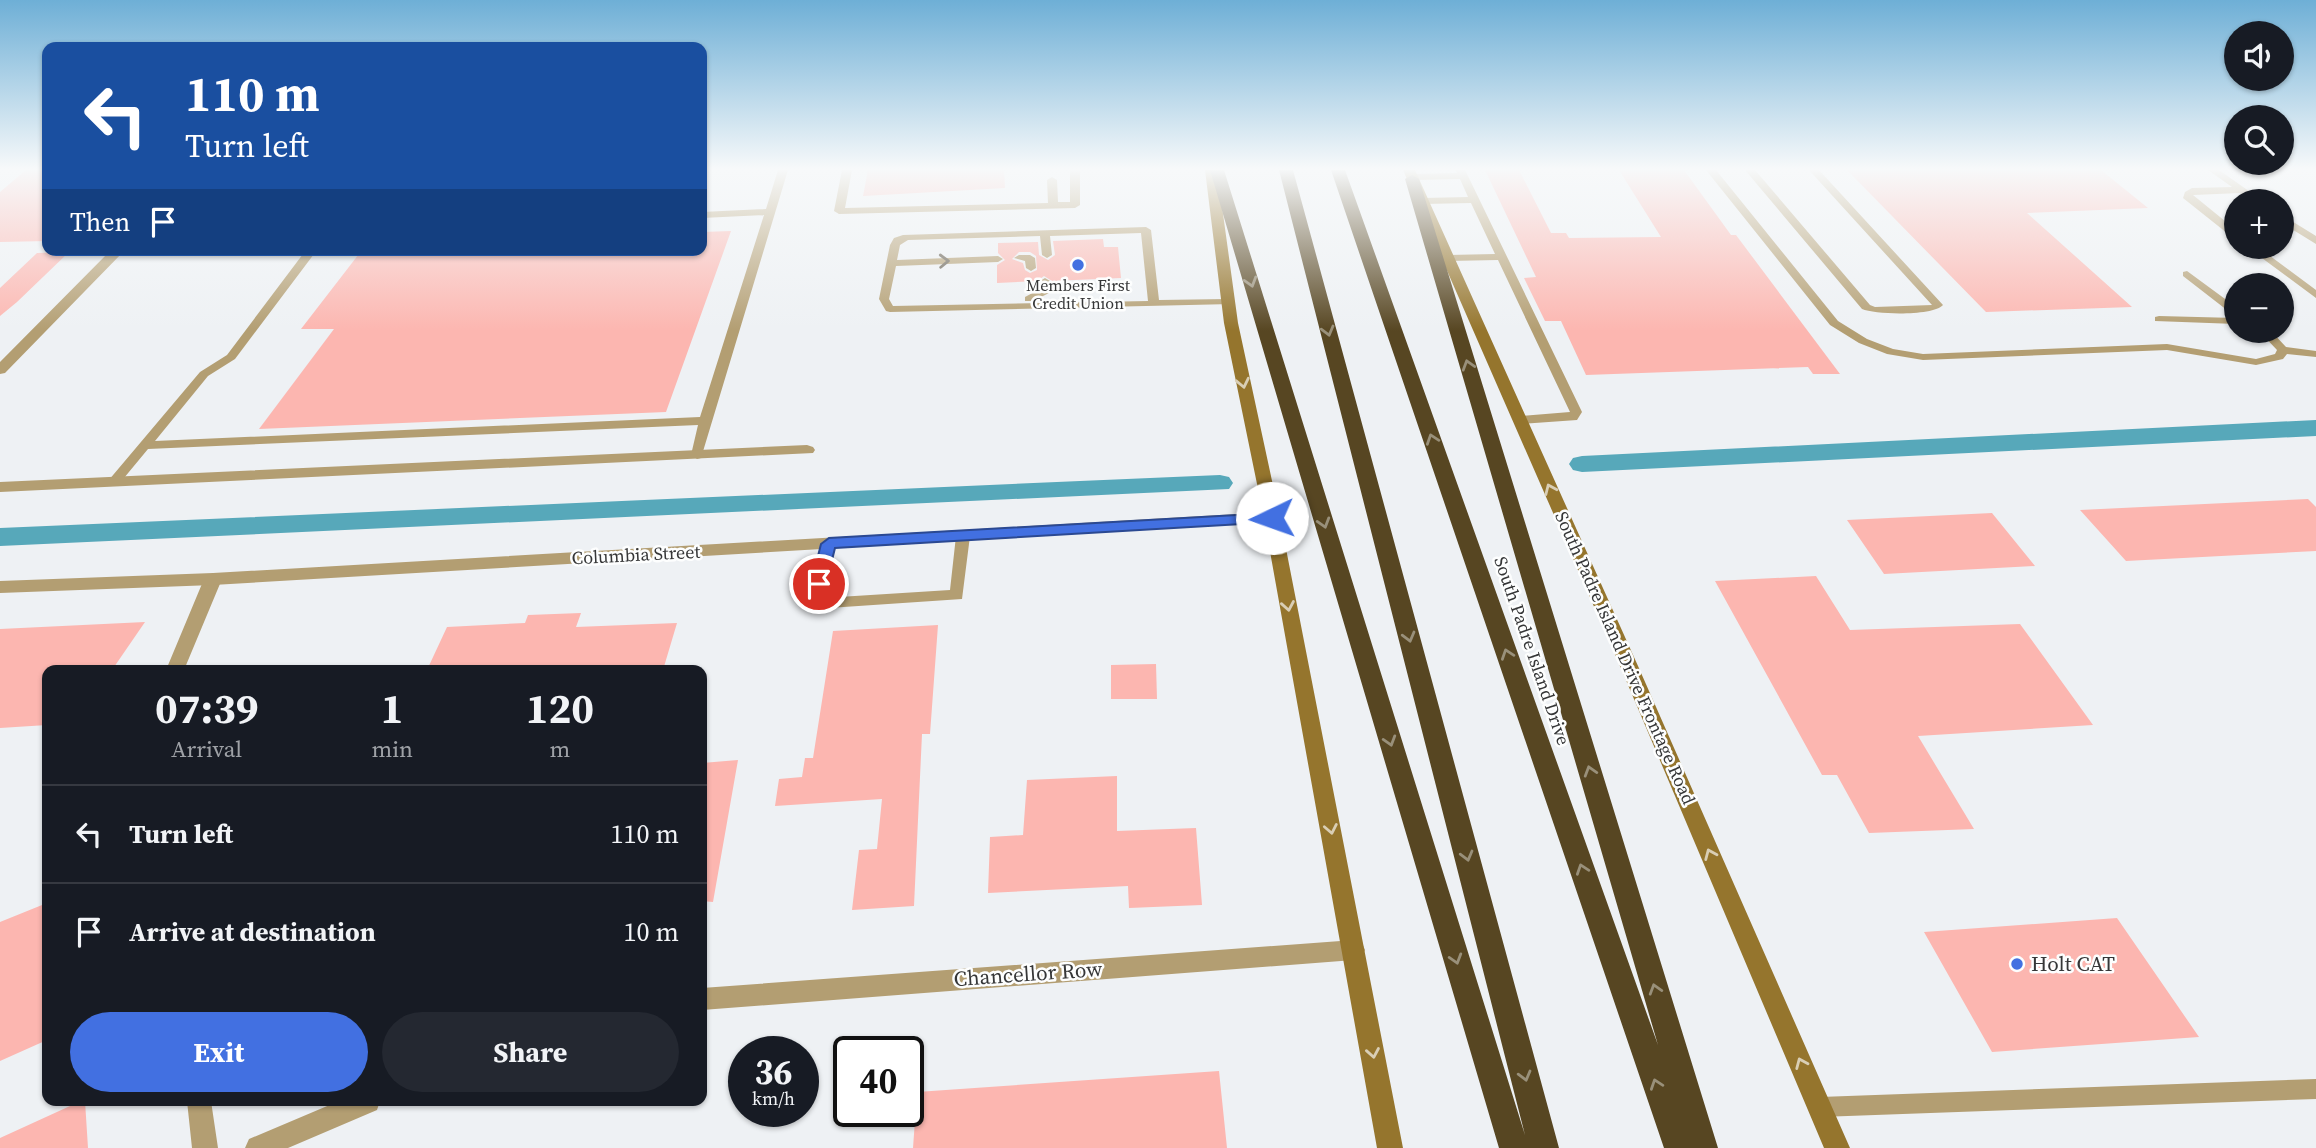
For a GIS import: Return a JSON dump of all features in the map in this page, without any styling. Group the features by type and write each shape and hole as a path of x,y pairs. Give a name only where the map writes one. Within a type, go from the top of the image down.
{"highway":[{"path":"1233,224 1514,1148"},
{"path":"1300,224 1544,1148"},
{"name":"South Padre Island Drive","path":"1357,224 1679,1148"},
{"path":"1425,224 1703,1148"}],"main road":[{"path":"1218,224 1228,302 1272,518 1390,1148"},
{"name":"South Padre Island Drive Frontage Road","path":"1433,224 1837,1148"}],"street":[{"path":"0,370 113,256"},
{"path":"0,487 807,450"},
{"name":"Columbia Street","path":"0,587 213,579 1272,518"},
{"path":"177,665 213,579"},
{"name":"Chancellor Row","path":"707,999 1354,950"},
{"path":"200,1106 205,1148"},
{"path":"258,1148 356,1106"}],"lane":[{"path":"697,455 705,421 766,224"},
{"path":"1485,224 1576,412 1573,417 1520,420"},
{"path":"1754,224 1834,323 1863,341 1891,352 1923,357 2167,347 2256,362 2279,357 2283,350"},
{"path":"1795,224 1866,307 1873,310 1936,308 1938,305 1863,224"},
{"path":"2294,226 2316,242"},
{"path":"1154,304 1146,230 907,237 898,240 895,245 884,299 890,309 1028,303 1154,304 1228,302"},
{"path":"1045,233 1047,255"},
{"path":"114,481 204,374 231,357 307,256"},
{"path":"1448,258 1501,257"},
{"path":"1019,258 1030,258 1031,268"},
{"path":"891,263 998,259"},
{"path":"2268,259 2316,295"},
{"path":"2187,274 2224,303"},
{"path":"1028,303 1030,281"},
{"path":"1028,303 1045,291 1045,281"},
{"path":"2159,319 2224,319"},
{"path":"2276,343 2283,350 2316,354"},
{"path":"145,445 705,421"},
{"path":"829,544 814,604 957,595 963,536"},
{"path":"1820,1107 2316,1089"}],"building":[{"path":"0,224 42,224 42,241 0,242"},
{"path":"1511,224 1546,224 1551,233 1566,233 1569,238 1661,237 1653,224 1723,224 1731,235 1736,235 1840,374 1813,374 1808,367 1586,375 1561,321 1545,321 1524,278 1536,277"},
{"path":"1899,224 2039,224 2132,307 1986,312"},
{"path":"731,231 666,412 259,429 334,329 301,329 357,256 707,256 707,232"},
{"path":"1103,239 1104,247 1118,247 1121,278 1052,281 1044,276 1037,281 997,283 997,265 1005,260 998,253 998,243 1038,242 1039,255 1048,260 1055,255 1053,241","holes":["1019,252 1030,252 1036,256 1037,270 1030,273 1025,270 1023,263 1012,259"]},
{"path":"37,253 42,253 42,256 65,256 0,316 0,288"},
{"path":"2308,499 2316,507 2316,551 2126,561 2080,510"},
{"path":"1992,513 2035,566 1884,574 1847,520"},
{"path":"1816,576 1850,630 2020,624 2093,725 1918,736 1974,829 1869,833 1837,775 1822,775 1715,581"},
{"path":"581,613 576,627 677,623 664,665 429,665 447,627 525,623 528,615"},
{"path":"145,622 115,665 42,665 42,725 0,728 0,629"},
{"path":"938,625 930,734 922,734 914,906 852,910 859,850 877,849 882,799 775,806 779,779 802,777 805,758 813,758 833,631"},
{"path":"1156,664 1157,699 1111,699 1111,665"},
{"path":"738,760 713,902 707,901 707,763"},
{"path":"1117,776 1117,831 1196,828 1202,905 1129,908 1128,886 988,893 990,837 1023,835 1027,780"},
{"path":"42,905 42,1042 0,1061 0,922"},
{"path":"2117,918 2199,1037 1992,1052 1924,932"},
{"path":"1219,1071 1227,1148 913,1148 914,1127 924,1127 924,1092"},
{"path":"70,1106 85,1106 88,1148 0,1148 0,1138"}],"waterway":[{"path":"1582,464 2316,428"},
{"path":"0,537 1220,483"}],"place":[{"name":"Members First Credit Union","path":"1078,265"},
{"name":"Holt CAT","path":"2017,964"}],"route":[{"path":"819,584 829,544 1272,518"}]}
